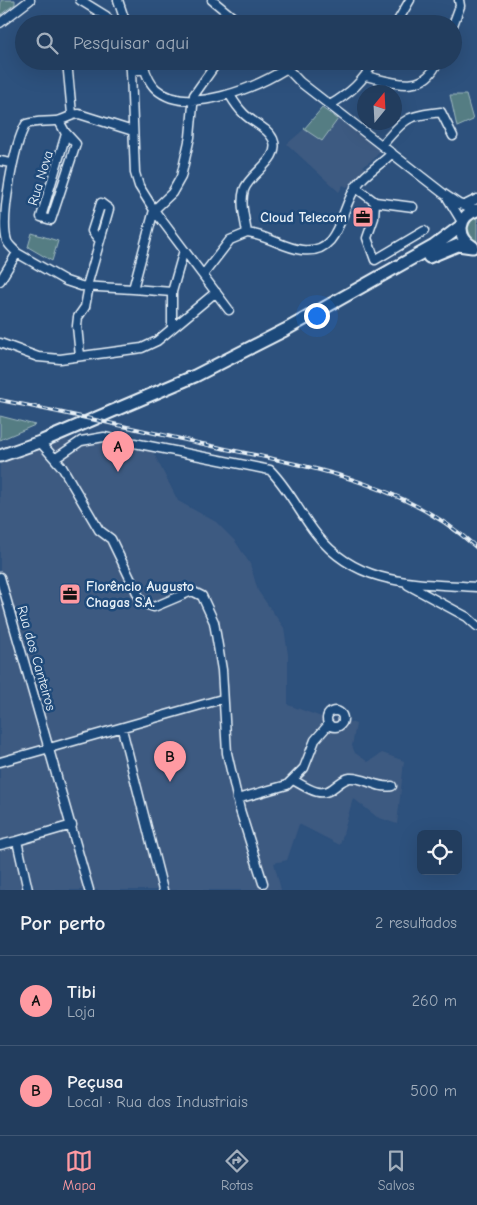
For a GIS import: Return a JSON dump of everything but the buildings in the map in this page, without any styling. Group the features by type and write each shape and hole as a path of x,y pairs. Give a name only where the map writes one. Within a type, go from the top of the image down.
{"main road":[{"path":"0,456 40,442 195,376 434,246 461,224 466,215 477,210"},
{"path":"461,224 463,239 475,248"},
{"path":"352,292 447,248 458,245 475,248"}],"street":[{"path":"0,24 30,0"},
{"path":"80,0 104,15"},
{"path":"118,0 123,15"},
{"path":"212,0 230,15"},
{"path":"401,15 410,0"},
{"path":"457,15 460,6 459,0"},
{"path":"67,70 72,114"},
{"path":"145,70 152,85 161,93 194,101 230,95 268,80 284,70"},
{"path":"133,289 154,210 172,193 181,177 190,137 196,90 211,70"},
{"path":"289,70 300,82 444,194 463,206 477,210"},
{"path":"330,105 353,91 369,70"},
{"path":"366,76 400,84 423,82 433,74 435,70"},
{"path":"131,71 135,173 139,186 154,210 230,310"},
{"path":"230,95 244,114 270,134 275,146 272,157 254,174 244,190 243,208 248,233"},
{"path":"382,145 401,122 414,115 441,112 453,136"},
{"path":"133,130 87,115 72,114 59,120 35,121 26,124 11,163 5,232 8,243 17,253 66,281 88,286 172,292"},
{"name":"Rua Nova","path":"59,120 66,134 76,144 51,220 41,217 66,134"},
{"path":"204,276 230,240 248,233 290,248 309,250 324,248 333,239 348,197 355,187 392,153"},
{"path":"0,161 11,163"},
{"path":"355,187 375,202 413,207"},
{"path":"444,194 457,211 461,224"},
{"path":"463,206 477,199"},
{"path":"375,202 374,218 367,238 375,260 424,231"},
{"path":"80,356 78,317 85,307 88,286 100,241"},
{"path":"172,328 172,292 184,250"},
{"path":"0,281 17,253"},
{"path":"0,343 38,357 60,359 142,348 157,341 216,292"},
{"path":"56,458 73,444 104,437 270,470 317,535 339,559 368,573 404,582 438,587 477,587"},
{"path":"40,442 62,467 99,530 111,539 142,603 154,607 192,592 202,596 214,622 222,670 222,699 227,753 238,800 263,883"},
{"name":"Rua dos Canteiros","path":"0,577 72,824 88,890"},
{"path":"404,582 467,617 477,626"},
{"path":"0,762 122,729 222,699"},
{"path":"238,800 279,788 293,780 304,768 315,740 330,724"},
{"path":"122,729 163,890"},
{"path":"293,780 317,792 331,790 343,780 350,778 384,788 392,786"},
{"path":"0,845 72,824"},
{"path":"18,841 28,890"}],"shaded area":[{"path":"322,108 381,149 374,159 363,166 366,169 347,187 343,185 339,192 287,144 309,125"},
{"path":"58,434 73,444 93,438 154,446 153,452 178,501 216,522 235,541 250,564 258,591 284,628 288,655 288,705 327,719 343,720 356,724 352,746 355,753 368,762 382,753 404,761 397,824 377,817 353,798 340,845 299,824 287,860 274,863 281,890 0,890 0,456"}],"green space":[{"path":"1,0 15,0 15,4 0,15"},
{"path":"450,95 466,95 473,120 457,127"},
{"path":"322,108 338,119 322,141 304,129"},
{"path":"477,217 477,241 471,238 468,228 471,221"},
{"path":"32,233 58,241 52,261 28,247"},
{"path":"0,416 35,425 0,440"}],"railway":[{"path":"0,400 282,461 352,479 418,507 448,525 477,548"}],"place":[{"name":"Cloud Telecom","path":"363,217"},
{"name":"Tibi","path":"118,472"},
{"name":"Florêncio Augusto Chagas S.A.","path":"70,594"},
{"name":"Peçusa","path":"170,782"}]}
